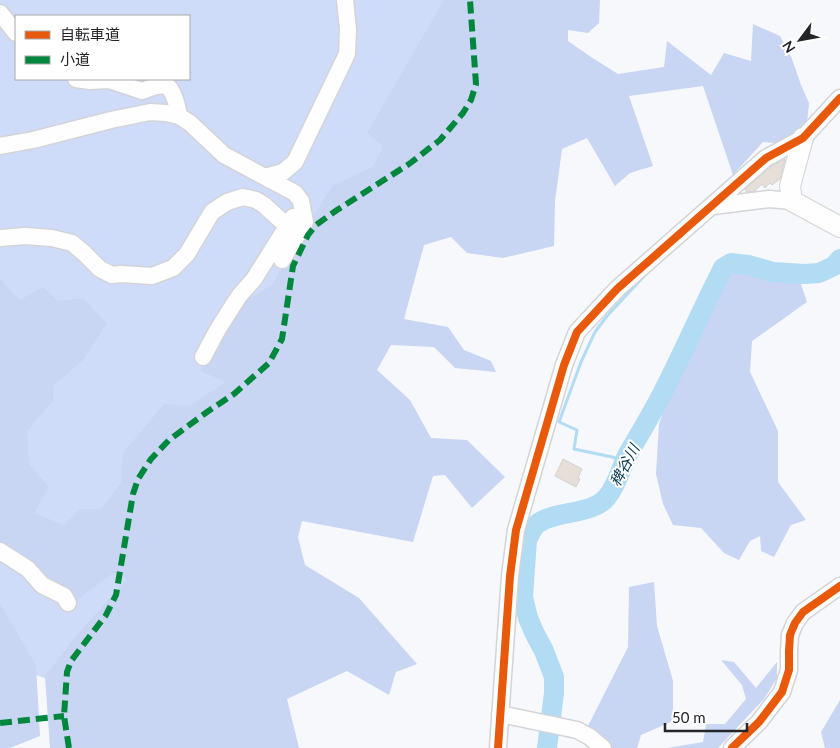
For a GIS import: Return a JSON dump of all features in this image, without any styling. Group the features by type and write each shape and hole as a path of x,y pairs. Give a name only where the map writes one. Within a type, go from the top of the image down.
{"main road":[{"path":"803,138 790,186 792,201 840,227"}],"street":[{"path":"264,205 271,182 295,162 347,54 348,29 345,0"},
{"path":"0,13 15,32"},
{"path":"83,80 109,80 142,90 156,86 166,86 171,90 178,116"},
{"path":"498,748 510,576 516,530 564,365 577,332 617,290 766,158 803,138 840,98"},
{"path":"0,146 150,112 178,116 190,123 224,155 271,182 295,193 301,201 305,222 282,260"},
{"path":"203,357 218,329 239,296 254,279 296,210 294,204 279,194 271,182"},
{"path":"0,238 25,236 52,238 72,243 100,269 112,275 152,276 174,268 187,254 212,212 227,202 243,197 256,200 288,226"},
{"path":"713,206 769,199 792,201"},
{"path":"0,551 28,570 42,585 64,596 68,603"},
{"path":"732,748 759,722 782,692 789,670 790,635 795,623 803,612 840,586"},
{"path":"500,714 576,730 590,737 603,748"}],"shaded area":[{"path":"0,0 454,0 386,160 238,381 145,576 55,682 17,668 0,652"},
{"path":"444,0 600,0 599,23 588,33 568,30 568,41 618,74 664,67 667,41 711,75 724,53 751,61 753,24 780,36 792,59 809,103 807,124 786,144 763,142 733,175 703,86 629,96 653,166 630,173 615,186 587,138 562,149 555,201 554,246 503,258 467,253 451,237 424,245 404,319 448,327 464,350 491,361 496,372 455,368 434,347 391,345 377,370 410,400 431,438 467,440 505,477 472,508 445,475 433,476 413,542 302,521 298,537 305,565 359,598 417,664 396,672 389,695 347,671 287,699 299,748 50,748 45,676 75,637 127,579 112,574 73,603 57,585 5,550 0,544 0,279 20,300 43,287 58,301 83,298 107,323 84,359 53,386 53,401 27,431 29,464 49,487 34,513 64,525 80,509 101,509 121,483 123,453 164,404 189,406 226,382 200,371 237,306 272,285 332,186 374,166 383,146 367,133"},
{"path":"754,269 800,281 807,302 752,341 750,372 778,431 778,482 806,520 791,525 774,557 761,551 760,536 750,541 739,560 724,553 701,528 673,525 663,504 656,474 659,424 669,395 702,322 719,275"},
{"path":"654,582 657,626 673,681 673,721 641,735 637,748 610,748 588,726 628,647 629,587"},
{"path":"0,604 36,665 40,736 10,748 0,748"},
{"path":"721,660 734,662 756,688 777,662 777,678 764,699 718,748 667,748 703,742 706,724 725,724 746,699 742,685"},
{"path":"840,700 840,748 825,748 821,732"}],"building":[{"path":"785,159 780,179 772,185 770,183 765,188 762,184 755,191 747,192 745,189 772,166"},
{"path":"563,459 582,469 576,487 555,476"}],"waterway":[{"name":"稗谷川","path":"547,748 554,693 554,677 528,618 523,597 527,540 532,530 544,520 592,507 600,503 611,492 629,452 671,377 723,268 731,263 748,265 773,272 819,273 834,266 840,259"},
{"path":"625,462 617,458 574,449 577,430 559,422 581,362 595,332 607,316 646,274"}],"marked path":[{"path":"69,748 64,716 67,672 71,661 106,615 116,595 133,494 138,479 151,459 169,440 234,394 269,363 282,339 293,266 308,235 316,225 409,164 440,140 463,113 471,100 476,84 470,0"},
{"path":"0,723 64,716"}],"cycle path":[{"path":"498,748 510,576 516,530 564,365 577,332 617,289 766,158 803,138 840,98"},
{"path":"732,748 759,722 782,692 789,670 790,635 795,623 803,612 840,586"}]}
